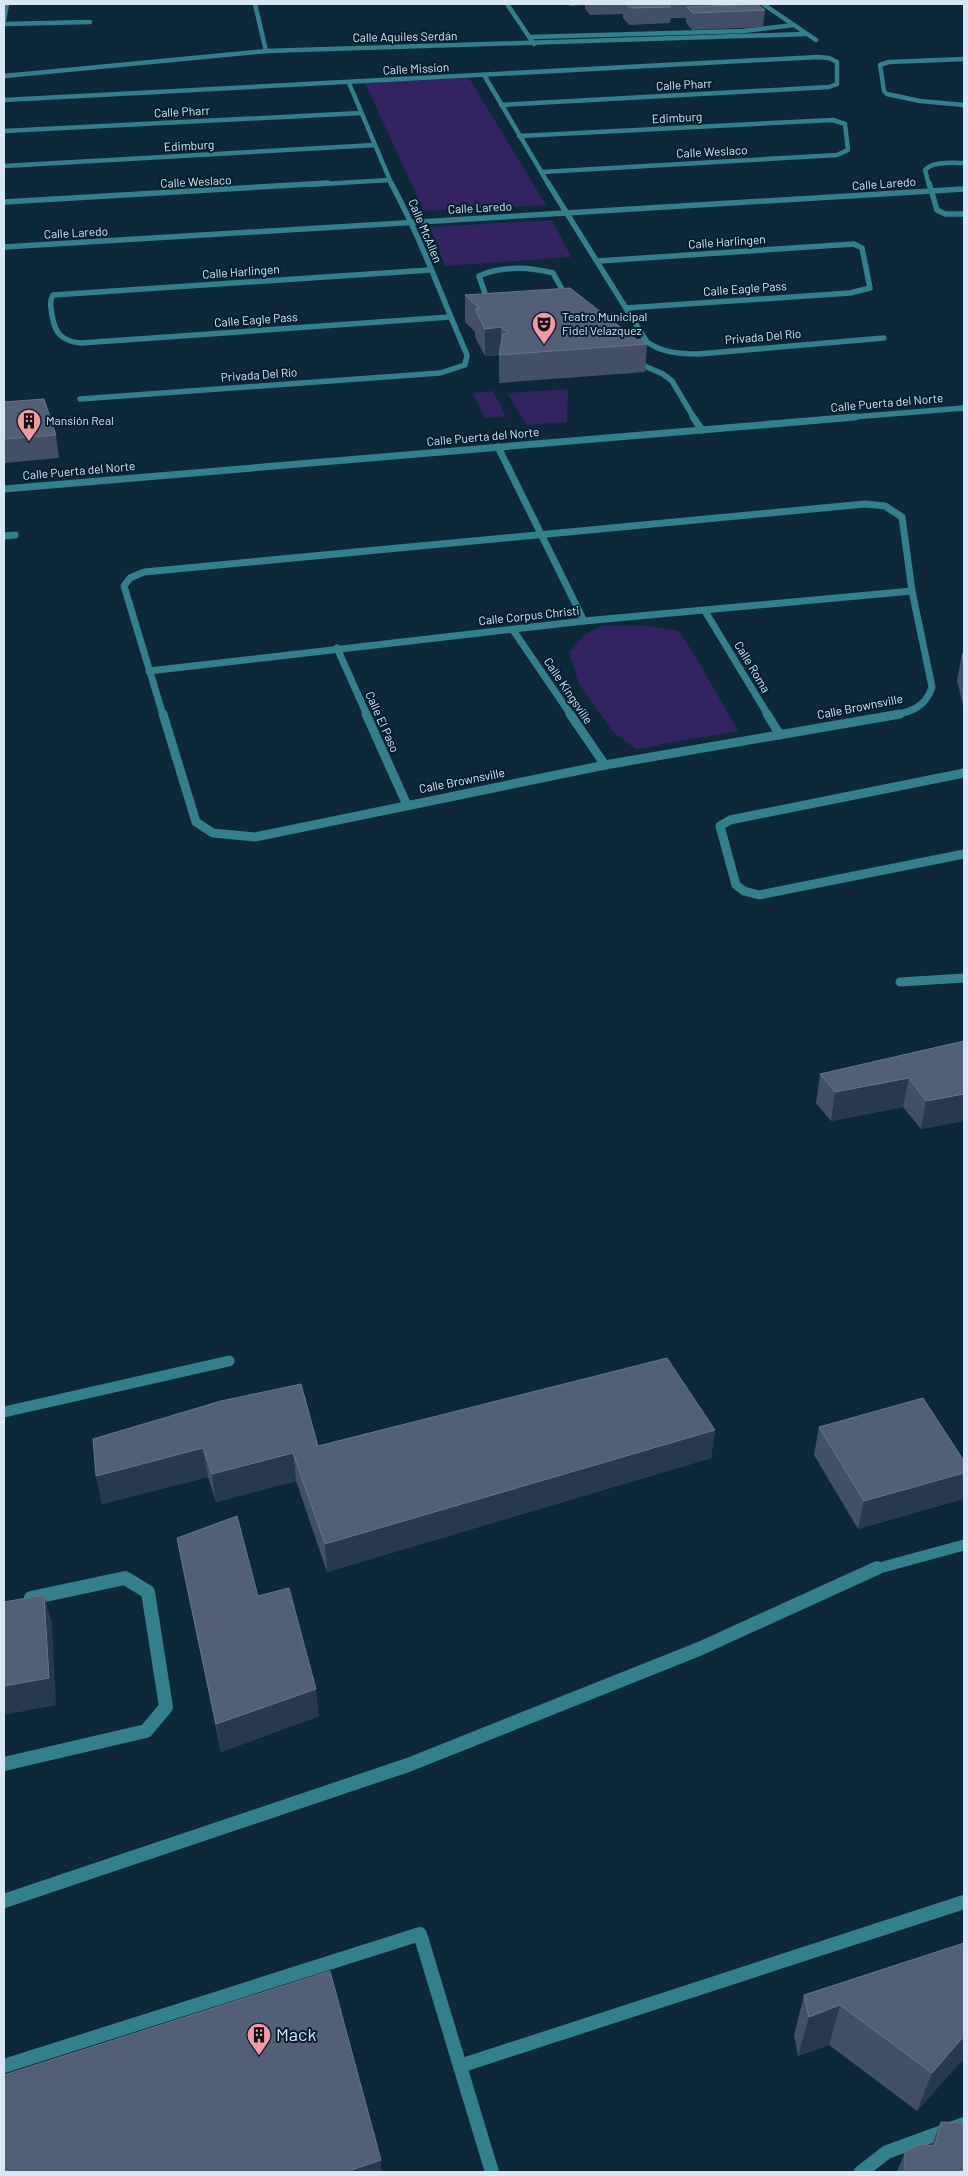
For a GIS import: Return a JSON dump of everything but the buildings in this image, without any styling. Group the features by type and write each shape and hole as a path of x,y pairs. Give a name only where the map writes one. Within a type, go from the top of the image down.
{"street":[{"path":"4,20 7,4"},
{"path":"255,4 266,50"},
{"path":"507,4 534,44"},
{"path":"763,4 816,40"},
{"path":"4,24 90,22"},
{"path":"529,37 743,31 794,24"},
{"name":"Calle Aquiles Serdán","path":"4,76 266,50 534,44 807,34"},
{"name":"Calle Mission","path":"4,100 829,58"},
{"name":"Calle Pharr","path":"501,105 829,87 837,84 837,62 829,58"},
{"path":"964,58 889,62 880,65 884,91 888,94 920,101 964,105"},
{"path":"484,75 519,136 626,308"},
{"name":"Calle McAllen","path":"349,83 390,180 412,222 430,270 467,355 465,365 440,373"},
{"name":"Calle Pharr","path":"4,131 361,113"},
{"name":"Edimburg","path":"519,136 837,120"},
{"name":"Calle Weslaco","path":"542,172 837,155 848,150 845,124 837,120"},
{"name":"Edimburg","path":"4,166 375,146"},
{"path":"964,163 936,164 927,167 925,170 937,210 945,214 964,214"},
{"name":"Calle Weslaco","path":"4,202 390,180"},
{"name":"Calle Laredo","path":"4,247 964,189"},
{"name":"Calle Harlingen","path":"598,261 858,244 862,248 870,288 864,291"},
{"path":"497,309 490,305 478,276 494,271 530,269 553,273 571,306 563,306"},
{"name":"Calle Harlingen","path":"65,341 56,330 50,301 53,295 430,270"},
{"name":"Calle Eagle Pass","path":"626,308 864,291"},
{"name":"Privada Del Río","path":"626,308 647,342 664,352 699,354 884,338"},
{"name":"Calle Eagle Pass","path":"65,341 95,343 450,317"},
{"path":"629,358 664,374 672,381 684,404 702,430"},
{"name":"Privada Del Río","path":"80,399 440,373"},
{"name":"Calle Puerta del Norte","path":"4,489 964,408"},
{"path":"498,447 584,621"},
{"name":"Calle Brownsville","path":"865,504 886,505 896,510 902,517 912,591 932,687 929,700 919,707 900,714 605,765 255,837 213,834 196,822 124,586 126,580 141,572 159,569 865,504"},
{"path":"4,536 15,535"},
{"name":"Calle Corpus Christi","path":"149,671 584,621 912,591"},
{"name":"Calle Roma","path":"705,611 780,734"},
{"name":"Calle Kingsville","path":"512,630 605,765"},
{"name":"Calle El Paso","path":"337,648 407,805"},
{"path":"964,773 730,820 720,826 736,885 744,891 759,895 964,854"},
{"path":"900,982 964,978"},
{"path":"4,1412 229,1361"},
{"path":"4,1901 408,1765 699,1649 871,1570 964,1545"},
{"path":"4,1764 146,1731 166,1707 148,1592 125,1578 22,1600"},
{"path":"460,2066 964,1902"},
{"path":"4,2066 420,1934 492,2172"},
{"path":"861,2172 887,2152 964,2124"}],"shaded area":[{"path":"469,78 546,205 424,211 365,83"},
{"path":"552,220 571,257 445,266 430,227"},
{"path":"568,389 567,422 527,425 507,393"},
{"path":"493,391 506,417 485,418 473,393"},
{"path":"602,626 650,626 679,631 738,731 636,749 614,733 579,684 569,652 586,634"}],"place":[{"name":"Teatro Municipal Fidel Velazquez","path":"544,345"},
{"name":"Mansión Real","path":"29,442"},
{"name":"Mack","path":"259,2056"}]}
